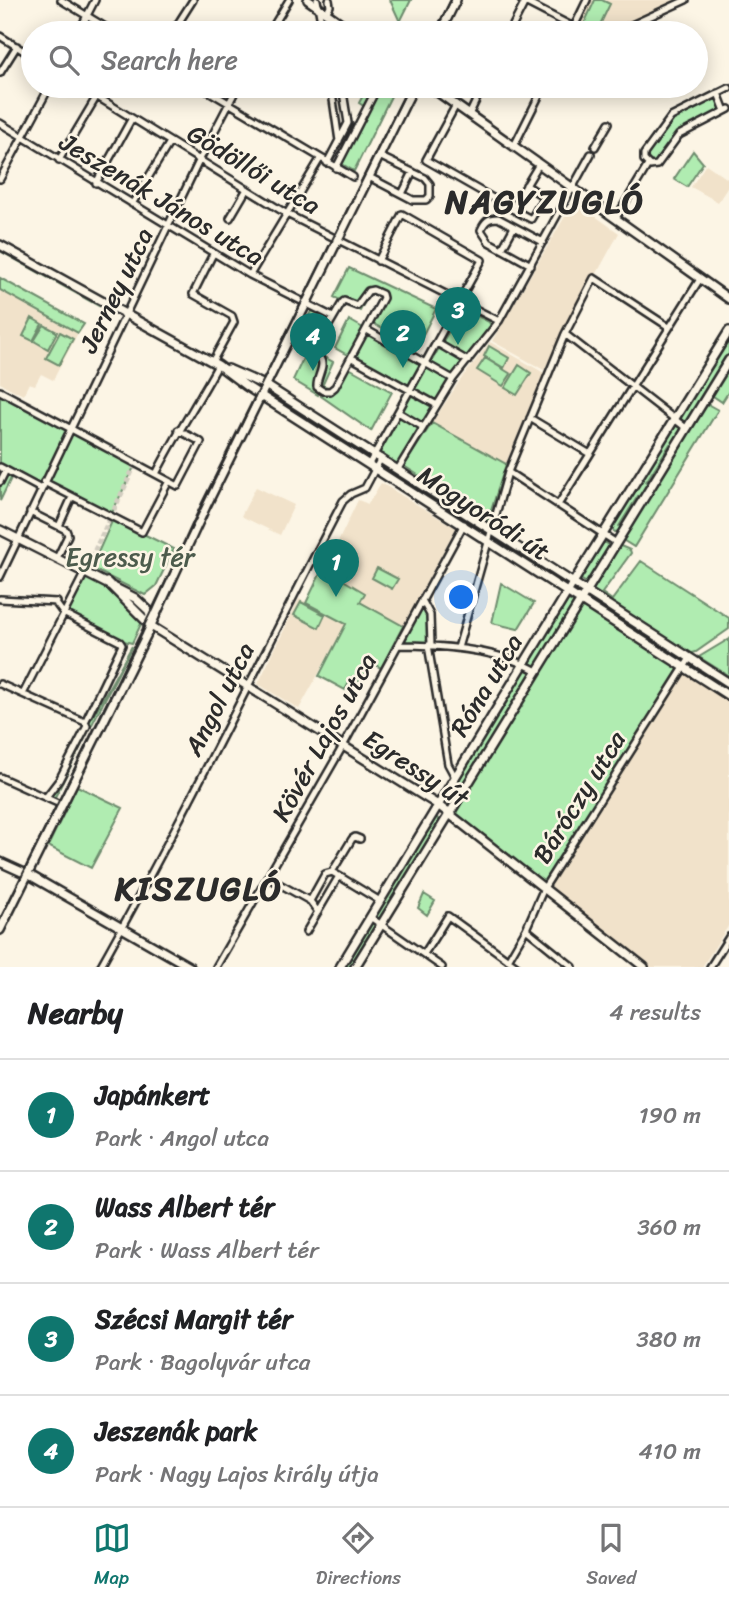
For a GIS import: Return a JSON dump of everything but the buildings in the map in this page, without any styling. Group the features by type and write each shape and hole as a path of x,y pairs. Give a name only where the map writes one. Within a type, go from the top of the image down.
{"street":[{"path":"61,0 95,21"},
{"path":"84,21 95,0"},
{"path":"180,21 193,0"},
{"path":"277,21 289,0"},
{"path":"308,0 318,4 334,21"},
{"path":"326,13 330,6 329,0"},
{"path":"446,21 456,0"},
{"path":"576,21 587,0"},
{"path":"640,21 686,0"},
{"path":"515,21 524,1 557,21"},
{"path":"0,36 21,49"},
{"path":"0,73 17,46"},
{"path":"651,166 643,156 660,128 671,117 729,88"},
{"path":"616,218 651,166 660,162 679,135 727,110 718,93"},
{"path":"0,179 43,98"},
{"path":"59,160 96,98"},
{"name":"Gödöllői utca","path":"100,98 287,214 499,321"},
{"path":"220,98 353,177"},
{"name":"Jerney utca","path":"0,577 231,98"},
{"path":"333,98 339,141"},
{"path":"344,98 348,123"},
{"path":"336,168 372,98"},
{"path":"0,930 408,98"},
{"path":"446,98 729,299"},
{"path":"469,115 477,98"},
{"path":"514,146 538,98"},
{"path":"456,105 426,160 531,219 544,197 526,185"},
{"path":"96,183 132,118"},
{"path":"327,163 348,123 352,118 360,121"},
{"path":"595,147 609,122"},
{"name":"Jeszenák János utca","path":"0,123 213,254 333,317"},
{"path":"132,204 170,142"},
{"path":"398,469 453,379 499,321 590,155"},
{"path":"368,177 417,201 426,200 430,196 428,181 379,156"},
{"path":"250,275 320,159"},
{"path":"512,209 539,164"},
{"path":"402,194 413,172"},
{"path":"230,218 247,189"},
{"name":"Angol utca","path":"100,967 249,687 342,501 365,488 372,466 398,412 482,260 402,214 378,261"},
{"path":"530,265 484,237 481,230 485,221 498,218 543,242"},
{"path":"502,249 514,227"},
{"name":"Mogyoródi út","path":"0,245 215,363 267,386 729,684"},
{"path":"156,474 178,430 196,405 234,323 232,316 193,295 213,254"},
{"path":"458,648 508,472 565,334 594,278 669,327"},
{"path":"558,505 700,279"},
{"path":"370,290 382,294 383,298 352,358 333,389 327,392 320,390 316,379 322,365 321,359 314,351 333,317 344,301 355,306 359,305 370,290"},
{"path":"367,330 453,379"},
{"name":"Róna utca","path":"341,967 729,331"},
{"path":"565,334 686,428"},
{"path":"437,343 468,360"},
{"path":"352,358 437,405"},
{"name":"Róna utca","path":"355,967 729,360"},
{"name":"Mogyoródi út","path":"215,363 262,396 729,696"},
{"path":"0,391 178,486 201,442 178,430"},
{"path":"398,412 423,427"},
{"path":"530,418 590,454"},
{"path":"0,482 3,468 142,531 169,481"},
{"path":"508,472 615,542"},
{"path":"59,526 72,497"},
{"path":"30,512 66,530 68,535 57,558"},
{"name":"Kövér Lajos utca","path":"216,967 343,746 464,524"},
{"name":"Egressy út","path":"0,530 107,582 126,597 151,626 438,805 644,967"},
{"path":"23,694 85,571"},
{"path":"0,599 67,603"},
{"path":"422,600 430,615 429,645 448,764 455,777"},
{"path":"46,797 59,780 87,726 85,722 122,647 120,642 62,613 55,602"},
{"path":"398,645 458,648 524,663 537,671"},
{"name":"Báróczy utca","path":"508,960 526,929 544,888 690,658"},
{"path":"0,684 85,722"},
{"path":"0,777 62,805"},
{"path":"310,901 325,874 332,872 352,839 360,839"},
{"path":"0,862 28,874 190,967"},
{"path":"332,872 380,901"},
{"path":"306,932 339,876"},
{"path":"267,877 310,901 318,912"},
{"path":"424,954 448,916 518,967"},
{"path":"370,917 442,967"},
{"path":"526,929 573,967"},
{"path":"710,967 729,937"}],"shaded area":[{"path":"591,0 681,0 635,21 579,21"},
{"path":"706,164 729,180 729,185 718,202 691,187"},
{"path":"574,201 619,233 544,370 492,341"},
{"path":"0,290 78,333 53,380 41,374 35,385 29,383 23,395 0,383"},
{"path":"490,342 544,373 506,464 432,423"},
{"path":"381,483 456,528 403,626 359,601 299,709 258,684 299,599 309,603 358,500 368,504"},
{"path":"256,487 294,505 280,535 241,516"},
{"path":"685,668 729,697 729,925 702,967 651,967 548,884"}],"green space":[{"path":"390,0 411,0 400,21"},
{"path":"595,0 610,4 602,21 585,21"},
{"path":"717,96 722,110 676,135 658,162 649,161 646,152 667,122"},
{"path":"362,98 390,98 354,171 337,161 365,107 359,103"},
{"path":"693,151 703,163 687,187 674,179"},
{"path":"0,246 101,302 99,306 0,251"},
{"path":"349,268 436,309 416,348 374,324 383,296 369,294 360,311 334,297"},
{"path":"0,278 84,324 78,333 0,290"},
{"path":"462,308 489,322 491,326 451,376 430,364"},
{"path":"312,310 328,319 321,331 305,322"},
{"path":"32,318 42,324 33,341 23,336"},
{"path":"349,320 453,379 437,405 335,348"},
{"path":"44,325 57,332 48,349 34,341"},
{"path":"60,332 73,339 59,365 46,358"},
{"path":"729,337 729,355 674,446 670,444 646,482 650,485 642,498 638,496 619,526 620,531 614,532 614,524"},
{"path":"489,346 509,358 504,368 484,356"},
{"path":"308,348 333,362 318,395 293,380"},
{"path":"485,358 511,374 503,386 477,370"},
{"path":"729,363 729,391 722,402 713,396 714,388"},
{"path":"218,365 255,379 729,683 729,696 685,668 544,888 449,813 579,600"},
{"path":"519,365 531,373 517,395 505,388"},
{"path":"349,368 392,392 371,431 321,396 324,386 337,389"},
{"path":"0,391 136,463 111,515 44,483 41,489 13,474 0,501"},
{"path":"410,392 435,406 397,467 376,453"},
{"path":"709,405 718,410 634,547 621,539 703,407"},
{"path":"432,423 506,464 488,520 404,466"},
{"name":"Egressy tér","path":"113,519 174,549 156,586 145,595 91,568"},
{"path":"603,543 607,543 609,549 587,583 580,579"},
{"path":"618,545 631,553 602,593 612,600 641,561 729,618 729,629 689,654 594,593 592,586"},
{"path":"323,568 365,593 360,602 403,626 381,668 371,663 361,682 352,677 345,690 319,676 346,624 306,603"},
{"path":"377,568 398,579 392,589 372,578"},
{"path":"81,573 107,586 142,622 132,643 112,638 63,613"},
{"path":"501,583 534,603 518,629 492,623"},
{"path":"568,600 575,603 451,804 444,799"},
{"path":"301,602 325,615 319,628 294,615"},
{"path":"422,604 428,617 428,642 403,642"},
{"path":"729,639 729,676 699,657"},
{"path":"132,646 76,755 86,735 89,718 92,718"},
{"path":"75,759 54,799 49,796"},
{"path":"77,786 123,808 91,868 48,846"},
{"path":"435,816 441,822 351,967 342,967"},
{"path":"424,894 435,901 427,915 418,908"}],"tunnel":[{"path":"85,571 136,463"}],"tram line":[{"path":"440,21 451,0"},
{"path":"0,920 403,98"}],"place":[{"name":"Szécsi Margit tér","path":"458,345"},
{"name":"Wass Albert tér","path":"403,368"},
{"name":"Jeszenák park","path":"313,371"},
{"name":"Japánkert","path":"336,597"}],"district":[{"name":"NAGYZUGLÓ","path":"545,201"},
{"name":"KISZUGLÓ","path":"199,888"}]}
